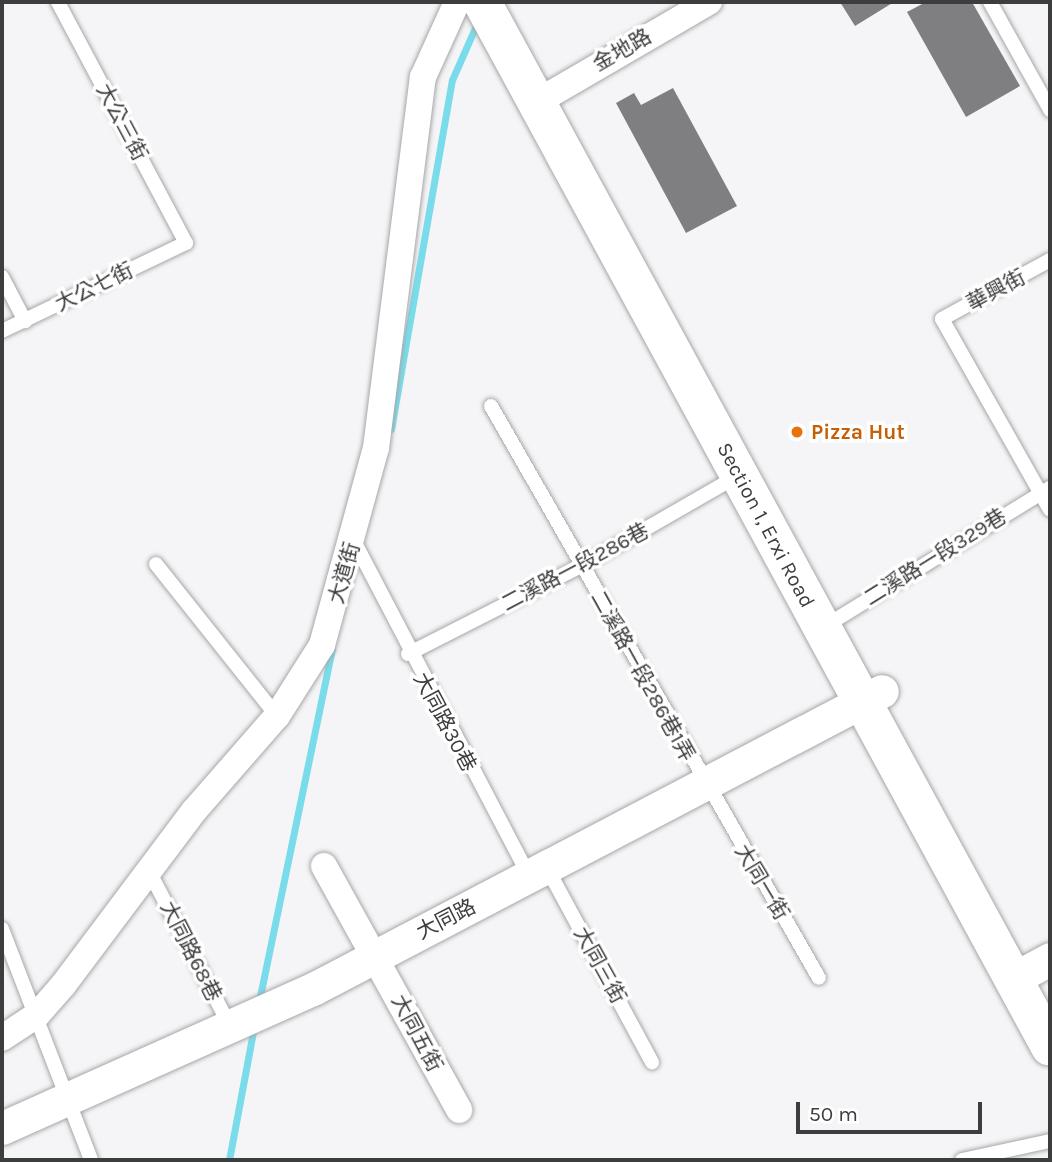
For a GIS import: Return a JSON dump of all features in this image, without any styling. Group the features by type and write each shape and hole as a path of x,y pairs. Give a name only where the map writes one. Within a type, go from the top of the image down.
{"main road":[{"name":"Section 1, Erxi Road","path":"495,8 547,95 871,697 1037,975 1050,1047"},
{"name":"Section 1, Erxi Road","path":"547,95 739,475 831,622"}],"street":[{"name":"大道街","path":"2,1038 37,1015 152,875 194,811 277,716 322,645 358,549 385,392 423,77 457,2"},
{"name":"金地路","path":"547,95 709,2"},
{"name":"大同路","path":"2,1128 248,1019 376,956 706,787 871,697"},
{"name":"大同五街","path":"324,866 459,1110"}],"lane":[{"name":"大公三街","path":"58,2 186,243"},
{"path":"990,2 1050,110"},
{"name":"大公七街","path":"2,331 186,243"},
{"name":"華興街","path":"1045,490 942,319 1050,260"},
{"path":"2,277 25,321"},
{"name":"二溪路一段286巷1弄","path":"491,406 706,787"},
{"name":"二溪路一段286巷","path":"408,654 581,566 739,475"},
{"path":"1045,490 1050,510"},
{"name":"二溪路一段329巷","path":"831,622 1045,490"},
{"name":"大同路30巷","path":"358,549 408,654 538,873"},
{"path":"156,564 277,716"},
{"name":"大同一街","path":"706,787 818,978"},
{"name":"大同三街","path":"538,873 652,1062"},
{"name":"大同路68巷","path":"152,875 248,1019"},
{"path":"2,929 37,1015 65,1100 91,1160"},
{"path":"962,1160 1050,1141"}],"building":[{"path":"840,2 894,2 855,26"},
{"path":"926,2 972,2 1020,86 966,117 907,12"},
{"path":"673,88 737,206 686,233 616,103 634,93 641,105"}],"waterway":[{"path":"391,429 452,80 478,21"},
{"path":"259,1001 332,650"},
{"path":"229,1160 254,1027"}],"place":[{"name":"Pizza Hut","path":"797,432"}]}
